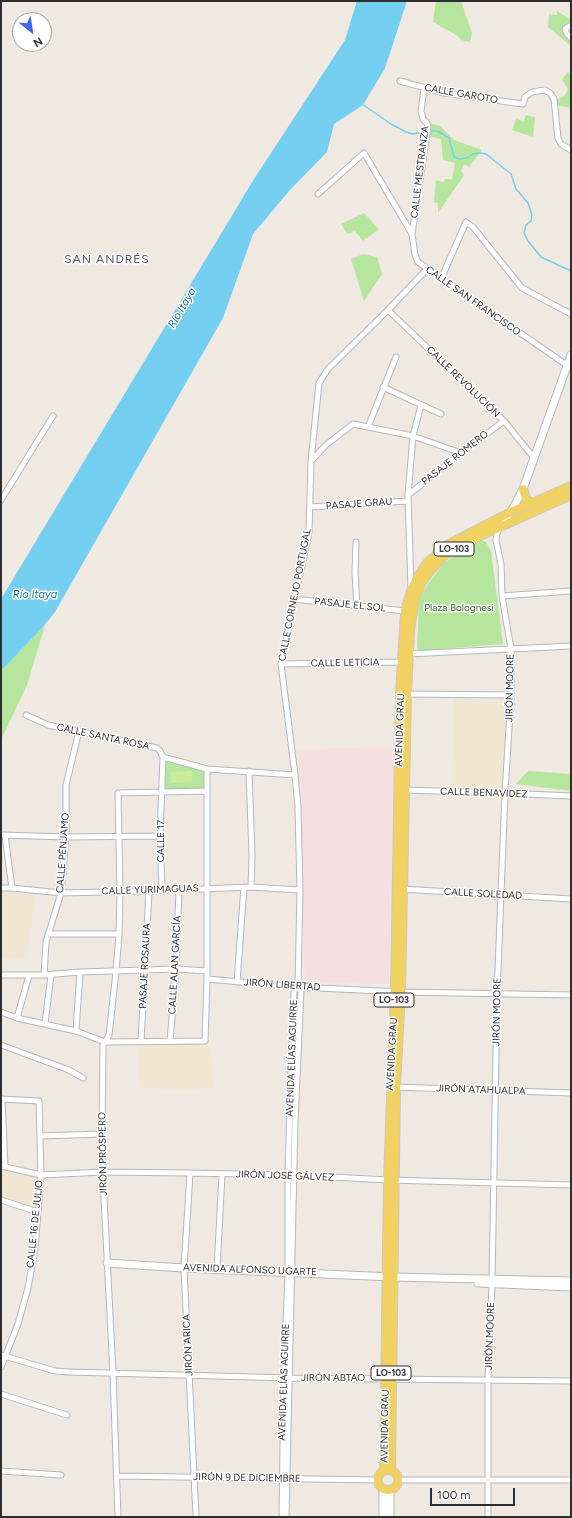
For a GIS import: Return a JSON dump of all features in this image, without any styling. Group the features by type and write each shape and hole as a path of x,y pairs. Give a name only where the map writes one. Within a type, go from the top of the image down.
{"main road":[{"path":"511,512 523,489 569,367 571,355"},
{"name":"LO-103","path":"511,512 535,503 571,486"},
{"path":"523,489 527,501 535,503"},
{"name":"LO-103","path":"405,658 415,599 422,582 444,556 458,546 571,495"},
{"name":"AVENIDA GRAU","path":"388,1470 391,1180 393,1087 398,992 405,611 411,590 427,563 447,545 511,512"},
{"name":"AVENIDA ALFONSO UGARTE","path":"107,1263 184,1268 390,1276 406,1281 571,1281"},
{"name":"AVENIDA ALFONSO UGARTE","path":"492,1281 571,1287"},
{"path":"388,1470 396,1474 398,1480 396,1487 386,1490 378,1485 377,1480 379,1474 388,1470"},
{"path":"383,1517 386,1490"},
{"path":"386,1490 390,1517"}],"street":[{"path":"571,25 565,29 566,34 571,38"},
{"name":"CALLE GAROTO","path":"400,81 424,89 473,98 523,104 525,97 532,92 545,90 550,93 554,99 558,138 561,144 571,150"},
{"name":"CALLE MESTRANZA","path":"412,234 424,145 428,127 421,111 424,89"},
{"name":"CALLE SAN FRANCISCO","path":"318,194 364,153 412,234 415,255 418,262 569,367"},
{"path":"441,279 466,222 473,227 522,288 571,314"},
{"name":"CALLE CORNEJO PORTUGAL","path":"298,987 300,890 298,808 281,664 294,599 307,548 309,532 311,460 319,383 322,376 340,356 388,310 427,269"},
{"name":"CALLE REVOLUCIÓN","path":"388,310 504,421 534,458"},
{"path":"368,427 383,386 396,357"},
{"path":"383,386 441,414"},
{"name":"AVENIDA GRAU","path":"411,590 408,498 413,436 421,405"},
{"path":"1,500 53,416"},
{"name":"PASAJE ROMERO","path":"408,498 461,453 504,421"},
{"path":"311,460 326,445 353,424 413,436 461,453"},
{"name":"PASAJE GRAU","path":"310,507 408,498"},
{"name":"JIRÓN MOORE","path":"488,1517 488,1380 492,1281 497,995 500,895 511,695 511,649 502,596 502,571 496,540 497,533 511,512"},
{"path":"356,542 355,572 358,606"},
{"path":"502,596 571,591"},
{"name":"PASAJE EL SOL","path":"294,599 405,611"},
{"name":"CALLE LETICIA","path":"281,664 405,658 511,649 571,646"},
{"path":"404,694 511,695"},
{"name":"CALLE SANTA ROSA","path":"26,715 48,725 157,748 163,757 207,769 295,775"},
{"name":"CALLE PÉNJAMO","path":"44,975 46,942 61,892 66,837 66,785 78,731"},
{"name":"CALLE 17","path":"162,890 160,836 163,757"},
{"path":"1,1012 17,1018 76,1031 105,1042 206,1041 208,888 207,769"},
{"path":"249,771 252,856 251,887"},
{"name":"CALLE BENAVIDEZ","path":"401,790 571,796"},
{"path":"162,792 206,791"},
{"name":"JIRÓN PRÓSPERO","path":"118,1517 102,1134 103,1045 109,1035 119,934 120,836 118,793 162,792"},
{"path":"12,888 3,835 66,837 160,836"},
{"path":"237,982 244,887"},
{"name":"CALLE YURIMAGUAS","path":"1,888 61,892 120,892 244,887 300,890"},
{"name":"CALLE SOLEDAD","path":"399,889 571,899"},
{"name":"CALLE ALAN GARCÍA","path":"170,1041 176,969 179,890"},
{"name":"PASAJE ROSAURA","path":"141,1041 144,970 150,891"},
{"path":"48,934 119,934"},
{"path":"1,975 51,975 80,972 176,969 207,971"},
{"path":"76,1031 80,972"},
{"path":"17,1018 29,975"},
{"path":"45,1024 51,975"},
{"name":"JIRÓN LIBERTAD","path":"207,979 298,987 398,992 497,995 571,995"},
{"name":"AVENIDA ELÍAS AGUIRRE","path":"286,1517 285,1478 291,1175 294,1087 301,992 298,987"},
{"path":"1,1045 69,1070 83,1078"},
{"name":"JIRÓN ATAHUALPA","path":"393,1087 571,1093"},
{"path":"1,1099 3,1166"},
{"name":"CALLE 16 DE JULIO","path":"1,1099 39,1101 41,1175 35,1249 28,1288 18,1324 3,1356 1,1367"},
{"path":"40,1136 102,1134"},
{"name":"JIRÓN JOSÉ GÁLVEZ","path":"3,1166 41,1175 103,1172 190,1173 291,1175 493,1183 571,1184"},
{"name":"JIRÓN ARICA","path":"190,1173 184,1268 196,1517"},
{"path":"217,1269 222,1174"},
{"path":"1,1200 38,1212"},
{"name":"JIRÓN ABTAO","path":"3,1356 55,1371 287,1378 571,1381"},
{"path":"1,1394 67,1416"},
{"path":"1,1471 61,1475"},
{"name":"JIRÓN 9 DE DICIEMBRE","path":"117,1476 377,1480"},
{"name":"AVENIDA ELÍAS AGUIRRE","path":"282,1517 285,1478"},
{"path":"398,1480 571,1480"}],"shaded area":[{"path":"454,699 508,700 503,790 452,788"},
{"path":"396,746 389,984 308,982 305,978 297,750"},
{"path":"1,891 35,895 27,959 1,958"},
{"path":"204,1042 211,1048 213,1088 179,1090 140,1087 138,1045"},
{"path":"4,1169 39,1176 36,1209 21,1205 1,1196 1,1180"}],"green space":[{"path":"436,1 461,1 472,33 470,42 461,40 458,36 433,22"},
{"path":"557,11 571,20 571,46 548,27 549,14 557,15"},
{"path":"568,72 571,74 570,108 556,105 556,101 565,95 568,89 562,79"},
{"path":"526,115 535,117 533,137 512,130 516,119 524,121"},
{"path":"429,123 440,126 454,140 482,150 469,167 464,164 461,171 464,175 438,213 438,203 434,202 436,180 443,182 445,179 452,179 455,163 443,160 441,139 428,136"},
{"path":"364,213 379,229 363,241 355,231 347,234 341,224"},
{"path":"363,254 377,257 382,274 364,301 351,259"},
{"name":"Plaza Bolognesi","path":"480,539 486,542 491,551 503,644 419,651 417,647 419,602 427,585 444,563 466,546"},
{"path":"45,625 27,685 1,740 1,671"},
{"path":"165,761 204,771 204,789 164,789"},
{"path":"192,771 192,782 171,783 170,772"},
{"path":"528,771 571,774 571,791 516,784"}],"water":[{"name":"Río Itaya","path":"357,1 407,1 385,68 363,105 334,124 327,152 289,191 253,234 223,318 55,612 42,628 1,671 1,599 254,179 345,40"}],"waterway":[{"path":"362,104 391,124 406,132 413,134 425,132"},
{"path":"429,131 438,131 449,138 454,157 459,159 467,158 473,154 486,154 511,174 516,189 528,203 532,215 531,221 526,225 524,233 528,241 541,257 571,271"}],"district":[{"name":"SAN ANDRÉS","path":"107,259"}]}
